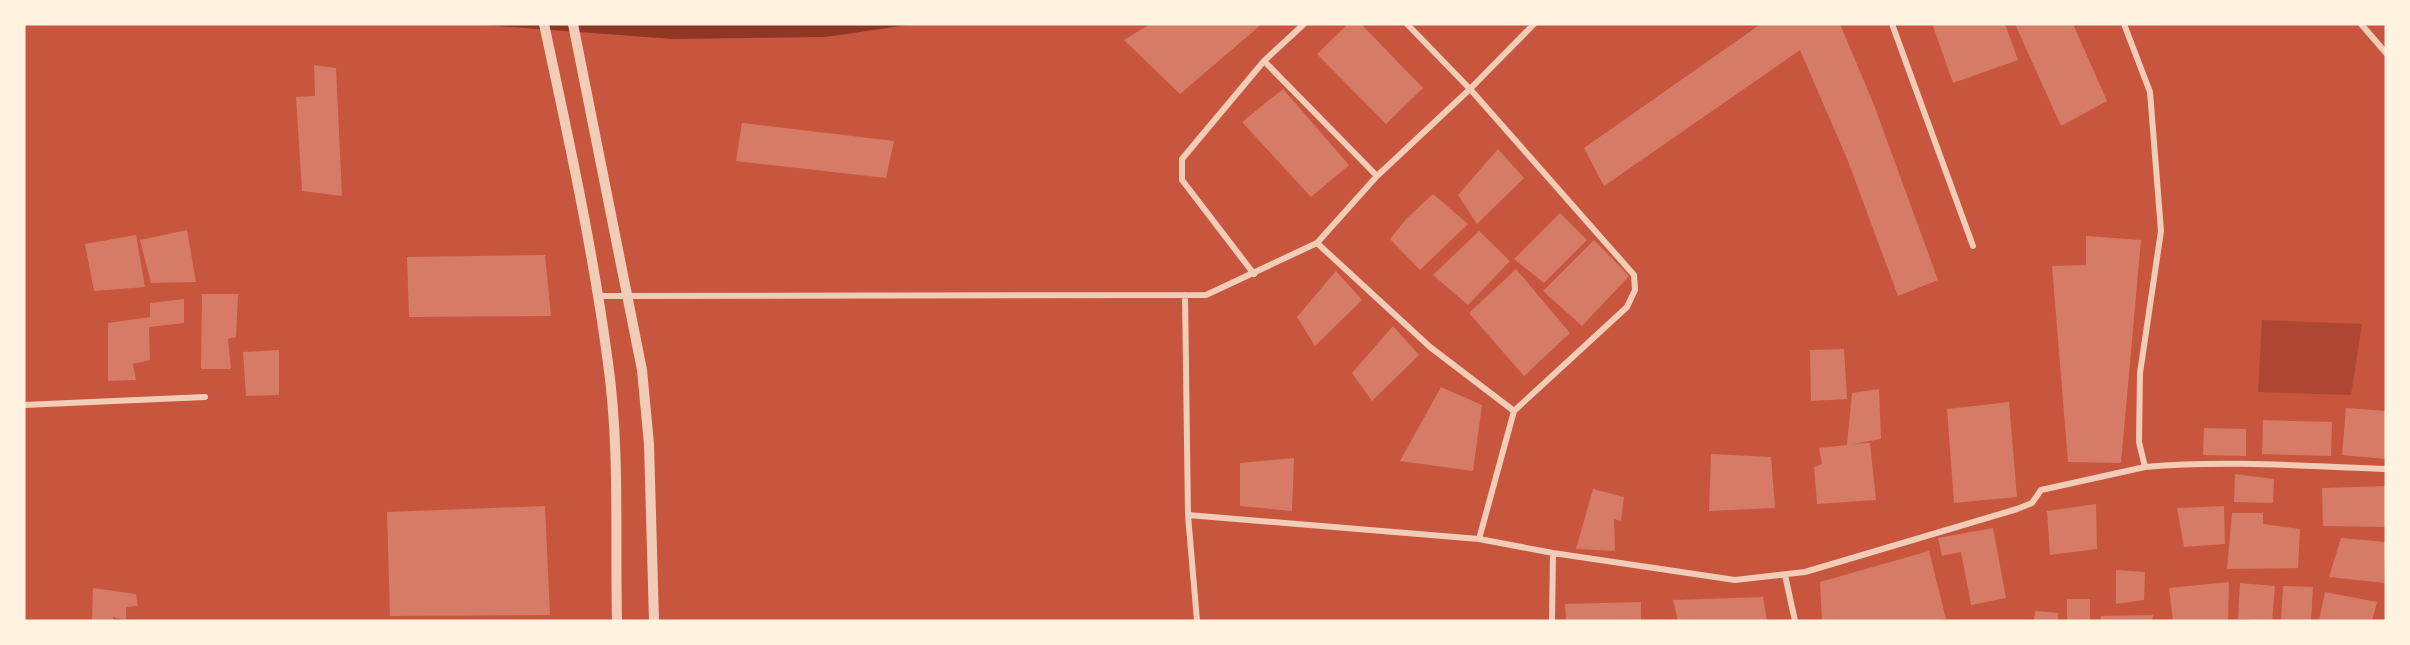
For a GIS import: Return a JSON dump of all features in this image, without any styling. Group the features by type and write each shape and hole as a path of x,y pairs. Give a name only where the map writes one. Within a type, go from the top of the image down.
{"street":[{"path":"544,24 569,145 609,364 614,430 617,621"},
{"path":"573,24 642,370 649,444 654,621"},
{"path":"1254,274 1182,180 1182,159 1264,61 1304,24"},
{"path":"1407,24 1470,89 1634,274 1635,290 1628,307 1514,411 1479,539"},
{"path":"597,296 1206,295 1317,243 1377,176 1470,89 1534,24"},
{"path":"1892,24 1973,246"},
{"path":"2124,24 2150,92 2161,231 2140,374 2139,442 2145,467"},
{"path":"2361,24 2386,53"},
{"path":"1264,61 1377,176"},
{"path":"1317,243 1430,347 1514,411"},
{"path":"1185,295 1188,515 1197,621"},
{"path":"24,405 205,397"},
{"path":"1188,515 1479,539 1554,553 1735,580 1805,572 2024,506 2032,503 2041,490 2145,467 2176,464 2386,469"},
{"path":"1552,621 1554,553"},
{"path":"1785,575 1795,621"}],"shaded area":[{"path":"470,24 915,24 825,37 673,39"},
{"path":"2262,320 2362,324 2351,395 2258,392"}],"building":[{"path":"1150,24 1262,24 1180,94 1124,40"},
{"path":"1348,24 1361,24 1423,88 1386,124 1317,54"},
{"path":"1761,24 1840,24 1874,105 1938,280 1898,296 1848,161 1800,50 1604,186 1584,148"},
{"path":"1940,24 2005,24 2018,60 1953,83 1933,26"},
{"path":"2015,24 2073,24 2107,101 2061,126"},
{"path":"314,65 336,68 342,196 302,191 296,97 315,96"},
{"path":"1283,89 1349,165 1311,197 1242,122"},
{"path":"742,123 894,141 886,178 736,161"},
{"path":"1498,149 1524,178 1477,224 1458,195"},
{"path":"1433,194 1468,224 1420,270 1390,239 1406,219"},
{"path":"1560,213 1587,240 1544,283 1514,259"},
{"path":"187,230 196,282 151,283 140,240"},
{"path":"1479,231 1510,261 1468,305 1433,275"},
{"path":"136,235 145,287 94,291 85,244"},
{"path":"2086,236 2141,240 2121,463 2068,462 2052,266 2086,265"},
{"path":"1594,240 1629,276 1582,326 1543,291"},
{"path":"545,255 551,316 409,317 407,257"},
{"path":"1516,269 1570,333 1524,376 1469,313"},
{"path":"1336,271 1362,300 1315,346 1297,317"},
{"path":"202,294 238,294 236,337 228,339 231,369 201,369"},
{"path":"184,299 184,323 149,327 150,360 133,364 136,380 108,381 108,323 150,317 150,303"},
{"path":"1393,326 1419,355 1372,401 1352,373"},
{"path":"1844,349 1847,399 1811,401 1810,350"},
{"path":"279,350 279,395 246,396 243,352"},
{"path":"1441,387 1482,405 1473,471 1400,461"},
{"path":"1879,389 1881,439 1852,444 1870,443 1876,500 1817,504 1814,467 1822,464 1819,448 1847,445 1852,393"},
{"path":"2009,402 2017,497 1954,503 1947,409"},
{"path":"2346,408 2386,411 2386,459 2342,455"},
{"path":"2263,420 2332,422 2331,456 2262,454"},
{"path":"2204,428 2246,429 2246,456 2203,455"},
{"path":"1711,454 1771,457 1775,508 1709,511"},
{"path":"1294,458 1292,511 1240,506 1240,463"},
{"path":"2235,474 2274,479 2273,503 2234,502"},
{"path":"2386,486 2386,527 2323,526 2322,488"},
{"path":"1593,489 1624,497 1621,521 1614,519 1615,551 1576,549"},
{"path":"2096,504 2097,549 2050,555 2047,511"},
{"path":"545,506 550,615 390,616 387,512"},
{"path":"2224,506 2225,544 2184,547 2177,508"},
{"path":"2232,513 2263,513 2263,524 2300,529 2298,568 2227,569"},
{"path":"1993,528 2006,598 1971,605 1961,552 1942,556 1938,538"},
{"path":"2341,538 2386,542 2384,583 2329,577"},
{"path":"1929,551 1946,619 1822,621 1820,582"},
{"path":"2116,570 2145,572 2144,600 2116,604"},
{"path":"2229,582 2228,621 2173,621 2169,588"},
{"path":"2240,583 2275,586 2272,621 2238,619"},
{"path":"2283,586 2313,587 2311,621 2281,621"},
{"path":"93,588 136,594 138,606 126,607 126,620 113,617 113,621 92,621"},
{"path":"2325,592 2377,602 2372,621 2319,621"},
{"path":"1763,597 1767,621 1678,621 1673,600"},
{"path":"2067,599 2090,599 2090,621 2067,621"},
{"path":"1641,602 1641,621 1566,621 1565,604"},
{"path":"2035,611 2058,613 2058,621 2034,621"},
{"path":"2153,615 2152,621 2101,621 2101,616"}]}
